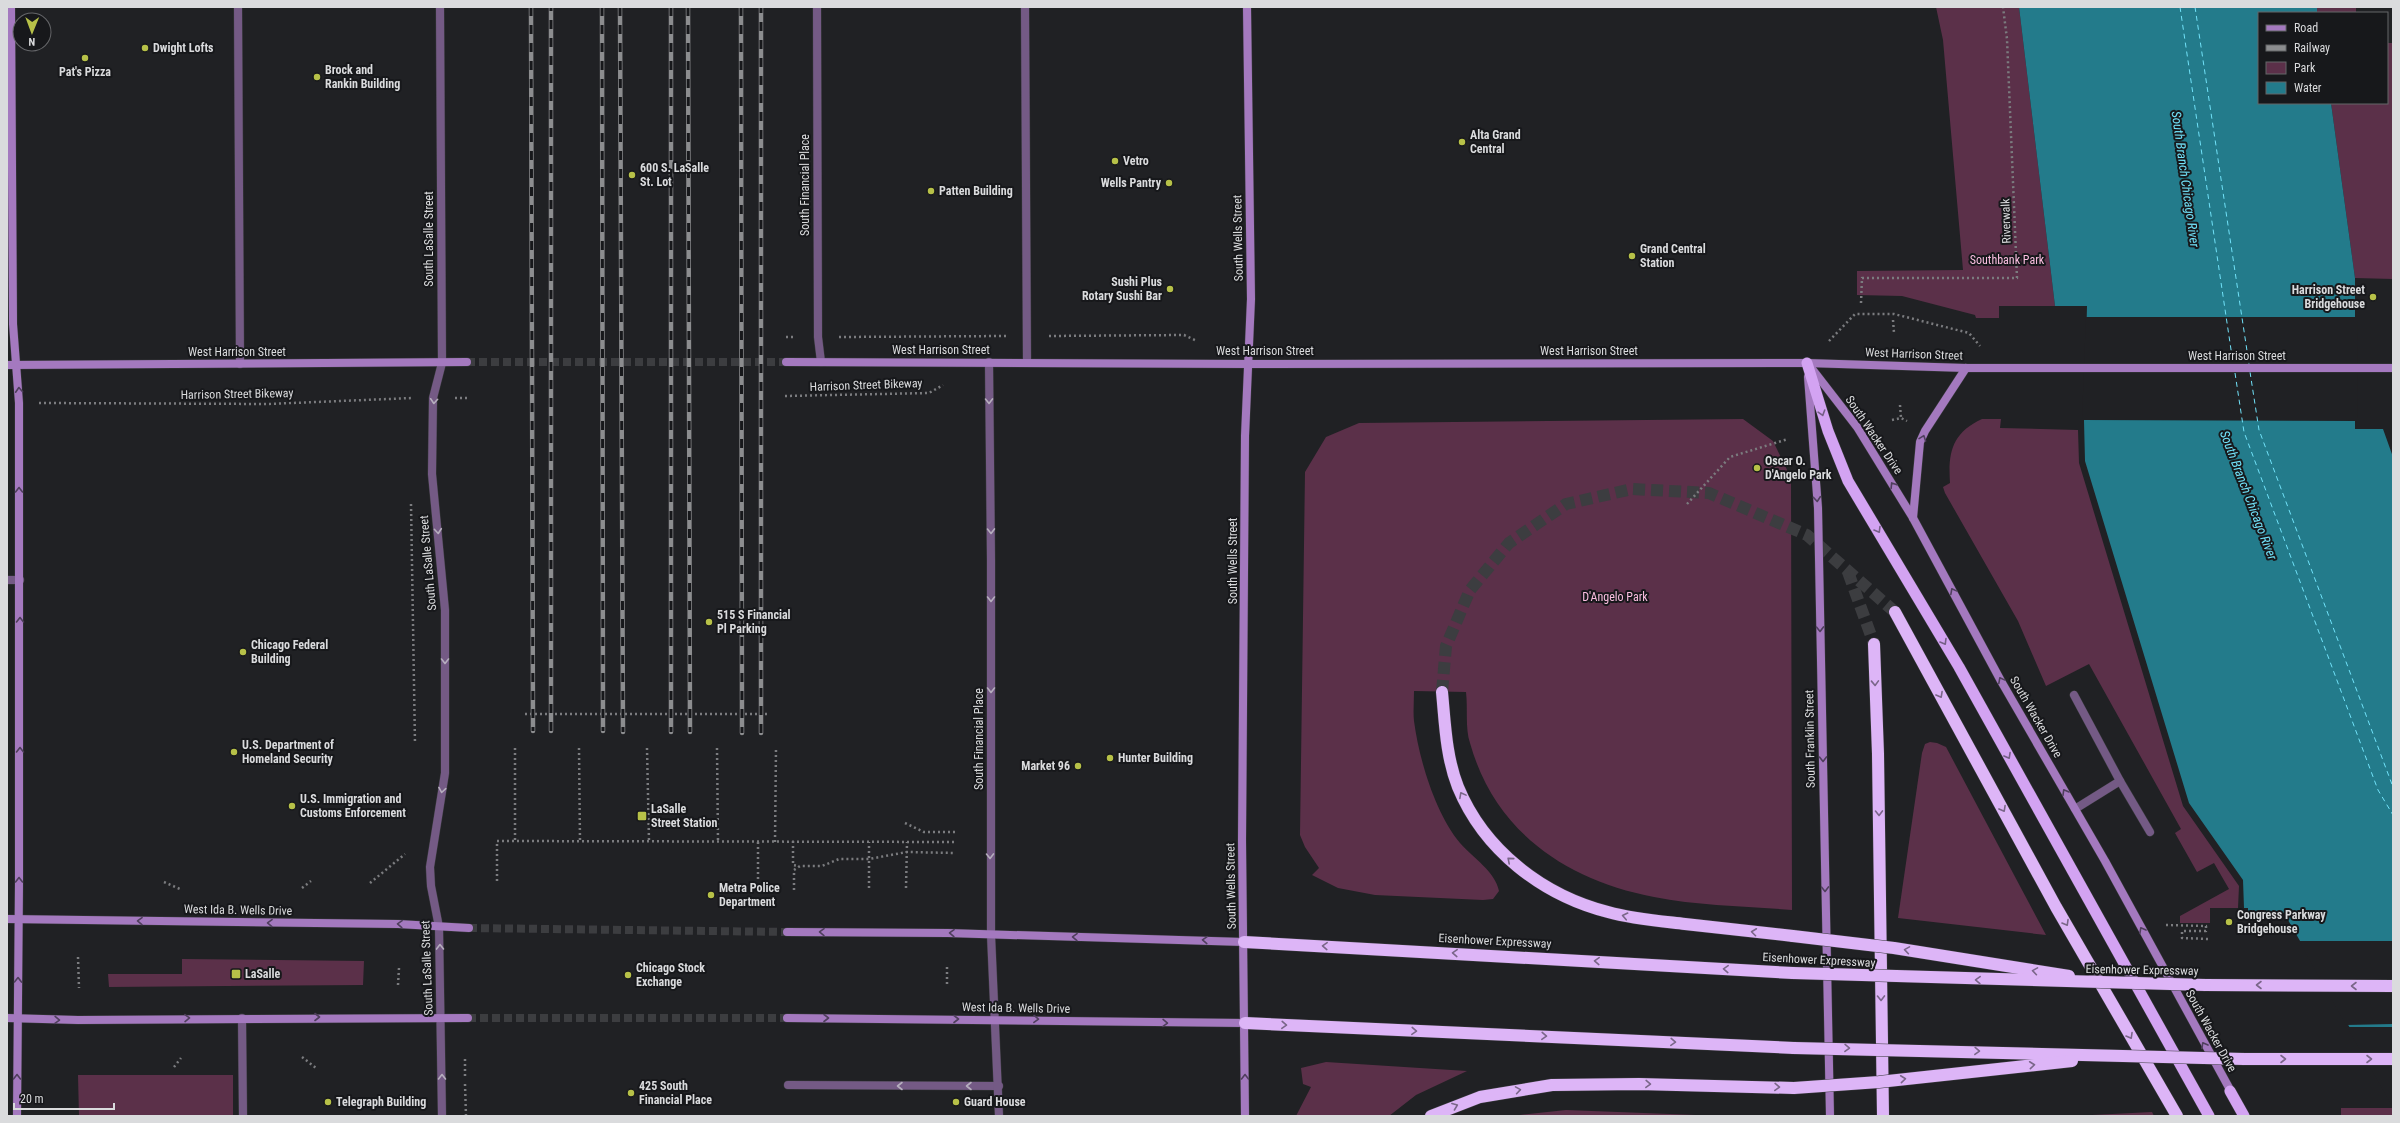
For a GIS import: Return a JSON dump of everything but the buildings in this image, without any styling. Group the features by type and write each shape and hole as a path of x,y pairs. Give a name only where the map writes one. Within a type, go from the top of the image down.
{"highway":[{"path":"1807,363 1828,431 1848,481 1959,667 2210,1116"},
{"path":"1895,612 2056,907 2177,1116"},
{"path":"1874,644 1878,754 1883,1116"},
{"path":"1442,692 1450,756 1458,787 1480,829 1508,860 1529,875 1575,900 1607,912 1639,919 1894,948 2115,984"},
{"name":"Eisenhower Expressway","path":"1244,942 1793,973 2115,984 2393,986"},
{"path":"1245,1023 1794,1048 1909,1049 2244,1059 2393,1059"},
{"path":"1431,1116 1480,1097 1552,1085 1639,1084 1794,1088 1879,1082 2116,1056"},
{"path":"2230,1091 2244,1116"}],"main road":[{"path":"11,7 13,324 19,403 20,580 17,1116"},
{"name":"South Wells Street","path":"1245,1116 1242,841 1245,444 1251,299 1247,7"},
{"name":"West Harrison Street","path":"7,365 467,362"},
{"name":"West Harrison Street","path":"786,362 1248,364 1807,363 1966,368 2393,368"},
{"name":"South Wacker Drive","path":"1807,363 1857,426 1913,518 2001,681 2075,809 2230,1091 2249,1116"},
{"name":"South Franklin Street","path":"1807,363 1818,508 1830,1116"},
{"path":"1913,518 1920,442 1925,431 1966,368"},
{"name":"West Ida B. Wells Drive","path":"7,918 398,924 469,928"},
{"path":"787,932 991,934 1244,942"},
{"path":"7,1018 78,1020 468,1018"},
{"name":"West Ida B. Wells Drive","path":"787,1018 996,1019 1245,1023"}],"street":[{"path":"238,7 240,364"},
{"name":"South LaSalle Street","path":"440,7 442,363 433,398 432,474 445,610 445,774 430,867 431,886 439,927 442,1116"},
{"name":"South Financial Place","path":"817,7 818,337 821,362"},
{"path":"1025,7 1027,362"},
{"name":"South Financial Place","path":"989,362 991,560 991,934 999,1086 999,1116"},
{"path":"7,580 20,580"},
{"path":"2074,695 2120,781 2150,832"},
{"path":"2075,809 2120,781"},
{"path":"242,1018 242,1116"},
{"path":"788,1085 999,1086"}],"path":[{"name":"Riverwalk","path":"1861,303 1862,278 2018,278 2007,39 2003,7"},
{"path":"1807,363 1855,314 1894,314 1969,333 1999,368"},
{"path":"1893,320 1894,333"},
{"name":"Harrison Street Bikeway","path":"786,396 928,393 948,382"},
{"name":"Harrison Street Bikeway","path":"19,403 268,404 361,399 467,398"},
{"path":"1900,405 1900,418"},
{"path":"1892,420 1900,418 1909,422"},
{"path":"1687,504 1730,458 1788,439"},
{"path":"411,496 415,744"},
{"path":"524,714 770,714"},
{"path":"515,748 515,841"},
{"path":"579,748 580,841"},
{"path":"648,748 649,841"},
{"path":"717,748 718,841"},
{"path":"775,842 776,748"},
{"path":"905,823 924,832 956,832"},
{"path":"497,881 498,841 956,842"},
{"path":"758,842 758,882"},
{"path":"793,842 793,865 800,866 822,866 839,859 869,859 907,852 955,853"},
{"path":"869,842 869,888"},
{"path":"906,888 907,842"},
{"path":"370,883 405,854"},
{"path":"794,890 794,870 800,866"},
{"path":"302,888 311,881"},
{"path":"164,882 180,889"},
{"path":"2139,925 2206,926 2206,931 2182,931 2182,938 2209,939"},
{"path":"78,957 79,988"},
{"path":"947,967 947,984"},
{"path":"398,985 399,968"},
{"path":"302,1057 316,1068"},
{"path":"174,1067 181,1058"},
{"path":"465,1059 466,1116"}],"green space":[{"name":"Southbank Park","path":"1936,7 2019,7 2055,306 1999,306 1999,318 1976,318 1975,315 1902,296 1857,295 1857,271 1963,270 1943,40"},
{"path":"2317,7 2356,7 2356,12 2317,12"},
{"path":"2388,43 2392,43 2393,279 2355,278 2331,104 2388,104"},
{"name":"D'Angelo Park","path":"1743,419 1773,441 1791,478 1792,910 1705,904 1654,897 1622,889 1592,878 1564,864 1538,847 1516,826 1497,802 1481,774 1468,737 1466,692 1414,691 1414,721 1424,768 1443,817 1451,831 1465,849 1483,865 1493,877 1499,891 1493,899 1483,900 1375,895 1338,888 1312,875 1319,868 1305,847 1300,835 1305,472 1326,437 1359,423"},
{"path":"1982,419 2001,419 2000,428 2078,430 2079,463 2183,806 2239,886 2238,908 2210,908 2210,923 2180,923 2180,916 2229,889 2214,863 2197,872 2175,833 2181,829 2089,664 2046,686 2018,621 1945,493 1943,487 1950,483 1951,453 1958,437 1972,424"},
{"path":"1930,742 1946,747 2046,935 1898,918 1922,753 1925,744"},
{"path":"182,959 364,961 363,985 109,987 108,974 182,974"},
{"path":"1326,1062 1467,1071 1416,1095 1389,1116 1296,1116 1311,1087 1303,1084 1301,1068"},
{"path":"78,1075 233,1075 233,1116 79,1116"},
{"path":"2341,1108 2393,1108 2393,1116 2341,1116"},
{"path":"1566,1110 1722,1116 1511,1116"},
{"path":"2152,1112 2154,1116 2092,1116 2092,1115"}],"water":[{"name":"South Branch Chicago River","path":"2019,7 2317,7 2317,12 2258,12 2258,104 2331,104 2355,278 2355,429 2383,429 2393,457 2393,1103 2284,913 2248,912 2248,908 2244,908 2243,880 2189,803 2085,461 2084,421 2087,306 2055,306"}],"pier":[{"path":"2086,317 2358,317 2357,421 2082,420"},
{"path":"2299,941 2393,941 2393,1024 2346,1025"},
{"path":"2347,1027 2393,1027 2393,1105 2391,1104"}],"ferry route":[{"path":"2180,7 2233,363"},
{"path":"2195,7 2249,364"},
{"path":"2250,372 2259,430 2393,787"},
{"path":"2235,373 2244,432 2378,790 2393,815"}],"tunnel":[{"path":"467,362 786,362"},
{"path":"1442,692 1446,646 1470,590 1509,543 1566,504 1632,489 1709,493 1807,535 1895,612"},
{"path":"1848,572 1874,644"},
{"path":"469,928 787,932"},
{"path":"468,1018 787,1018"}],"railway":[{"path":"531,7 533,731"},
{"path":"551,7 551,731"},
{"path":"602,7 603,731"},
{"path":"620,7 623,732"},
{"path":"671,7 671,732"},
{"path":"688,7 690,732"},
{"path":"741,7 742,733"},
{"path":"761,7 761,733"}],"place":[{"name":"Dwight Lofts","path":"145,48"},
{"name":"Pat's Pizza","path":"85,58"},
{"name":"Brock and Rankin Building","path":"317,77"},
{"name":"Alta Grand Central","path":"1462,142"},
{"name":"Vetro","path":"1115,161"},
{"name":"600 S. LaSalle St. Lot","path":"632,175"},
{"name":"Wells Pantry","path":"1169,183"},
{"name":"Patten Building","path":"931,191"},
{"name":"Grand Central Station","path":"1632,256"},
{"name":"Sushi Plus Rotary Sushi Bar","path":"1170,289"},
{"name":"Harrison Street Bridgehouse","path":"2373,297"},
{"name":"Oscar O. D'Angelo Park","path":"1757,468"},
{"name":"515 S Financial Pl Parking","path":"709,622"},
{"name":"Chicago Federal Building","path":"243,652"},
{"name":"U.S. Department of Homeland Security","path":"234,752"},
{"name":"Hunter Building","path":"1110,758"},
{"name":"Market 96","path":"1078,766"},
{"name":"U.S. Immigration and Customs Enforcement","path":"292,806"},
{"name":"LaSalle Street Station","path":"642,816"},
{"name":"Metra Police Department","path":"711,895"},
{"name":"Congress Parkway Bridgehouse","path":"2229,922"},
{"name":"LaSalle","path":"236,974"},
{"name":"Chicago Stock Exchange","path":"628,975"},
{"name":"425 South Financial Place","path":"631,1093"},
{"name":"Telegraph Building","path":"328,1102"},
{"name":"Guard House","path":"956,1102"}]}
